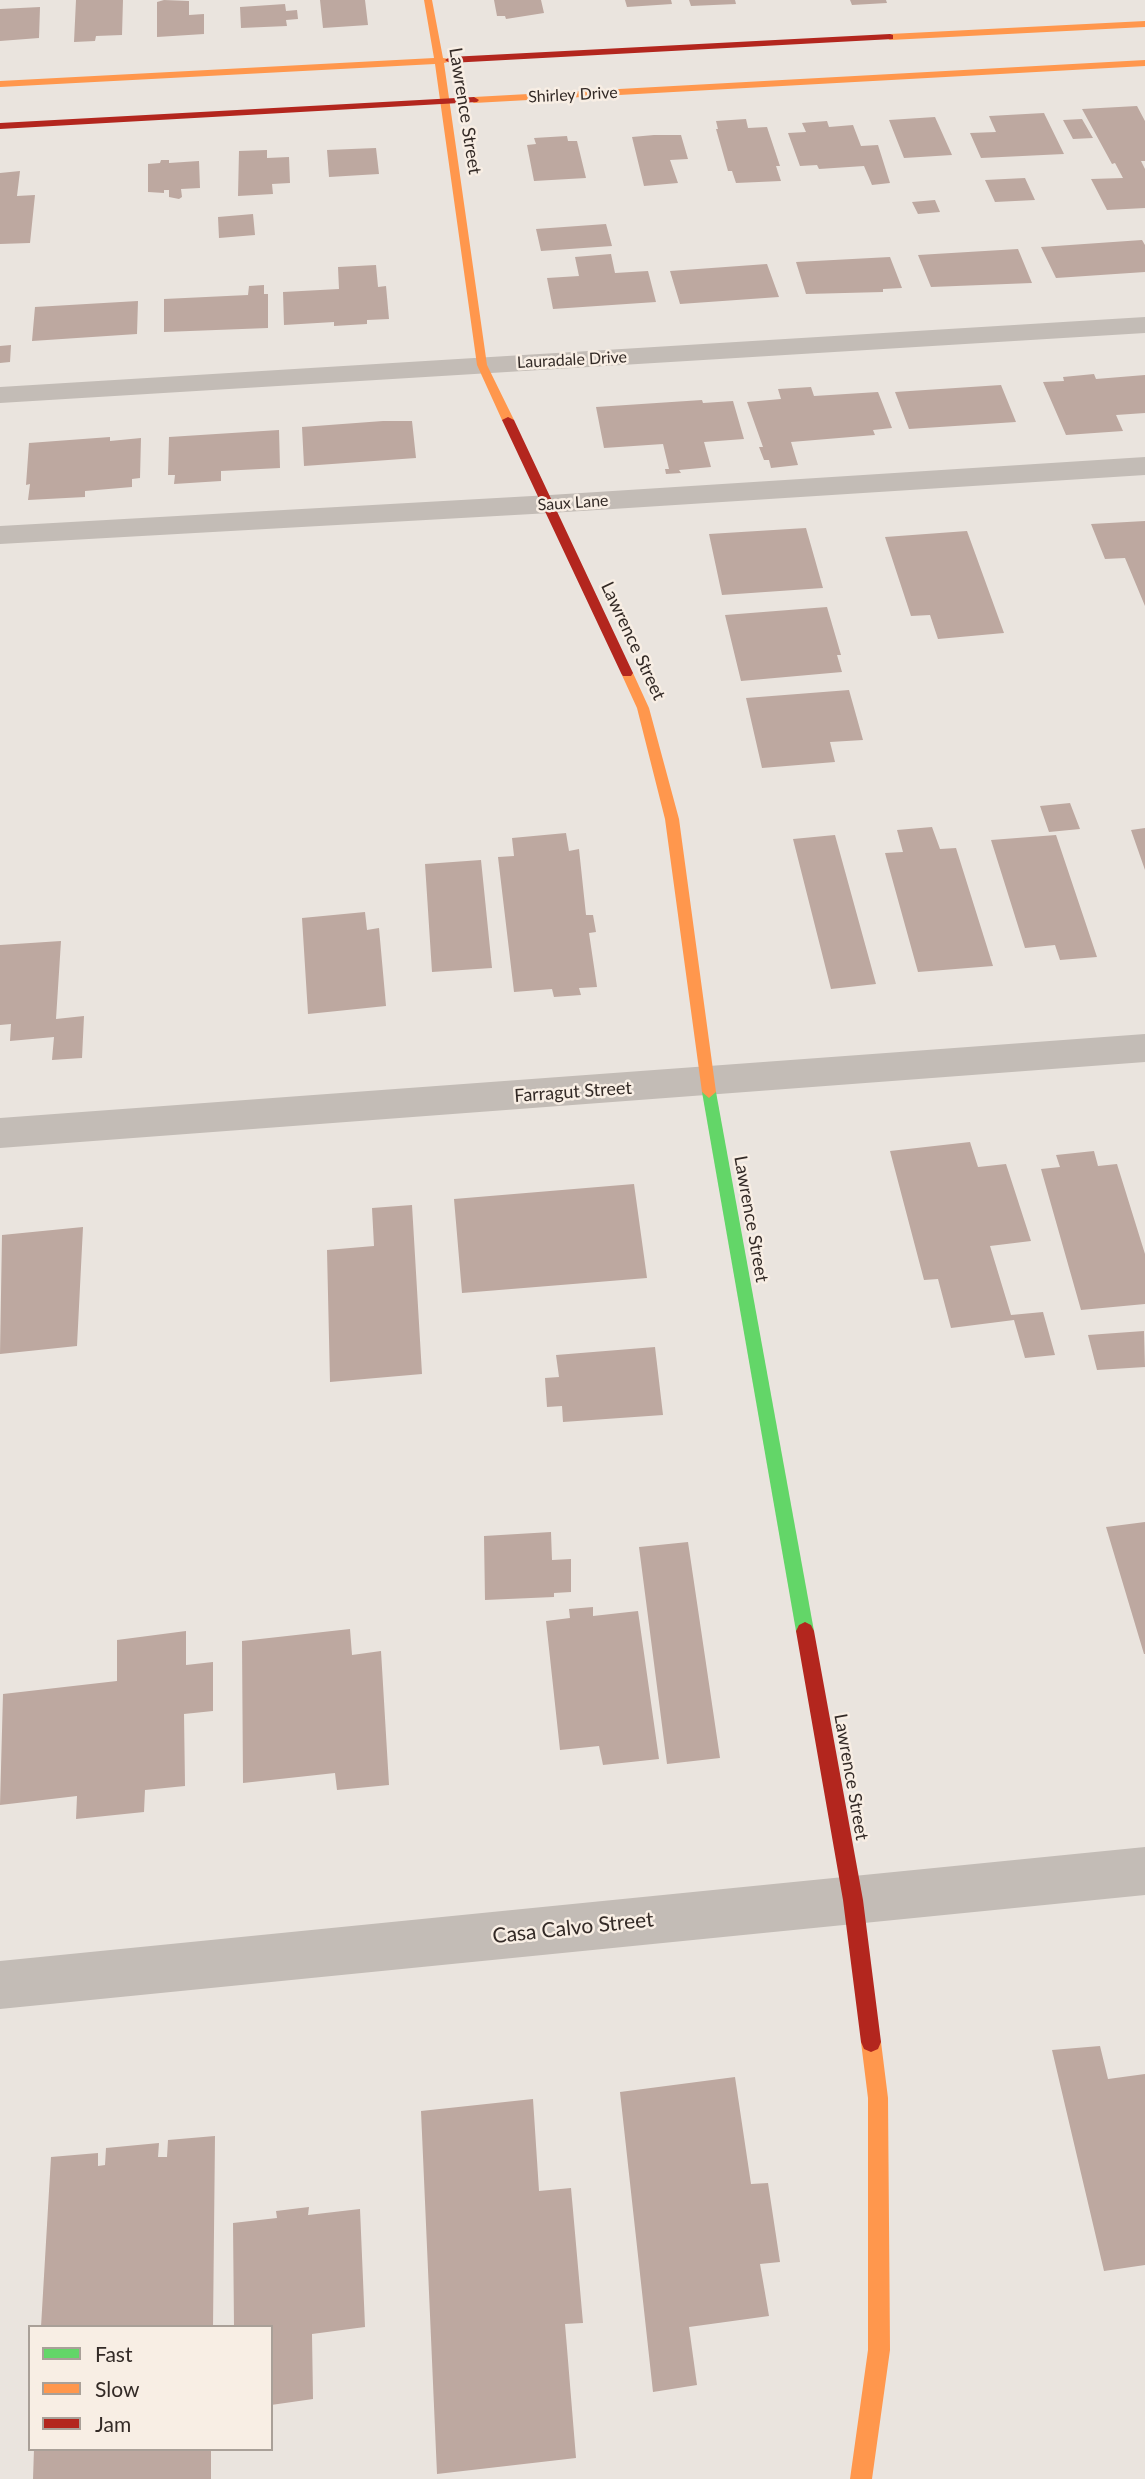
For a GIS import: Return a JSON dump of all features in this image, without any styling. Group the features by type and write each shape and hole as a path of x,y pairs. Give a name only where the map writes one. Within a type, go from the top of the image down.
{"street":[{"name":"Lawrence Street","path":"428,0 446,102 482,365 550,504 643,708 672,818 707,1082 853,1900 878,2098 879,2350 861,2479"},
{"path":"0,84 1145,24"},
{"name":"Shirley Drive","path":"0,126 1145,64"},
{"name":"Lauradale Drive","path":"0,395 1145,325"},
{"name":"Saux Lane","path":"0,535 550,504 1145,466"},
{"name":"Farragut Street","path":"0,1133 1145,1048"},
{"name":"Casa Calvo Street","path":"0,1985 1145,1871"}],"building":[{"path":"76,0 123,0 122,35 96,36 95,41 74,42"},
{"path":"320,0 365,0 368,25 323,28"},
{"path":"494,0 541,0 544,13 506,19 505,16 497,16"},
{"path":"625,0 671,0 672,4 627,7"},
{"path":"689,0 735,0 736,4 691,6"},
{"path":"850,0 886,0 887,3 852,5"},
{"path":"189,1 189,15 204,14 204,34 157,37 157,2"},
{"path":"285,4 286,11 297,10 298,19 286,20 287,26 241,28 240,7"},
{"path":"40,7 39,38 0,41 0,9"},
{"path":"1137,106 1145,121 1145,161 1141,161 1145,169 1145,208 1107,210 1091,179 1123,178 1115,163 1112,164 1082,109"},
{"path":"1044,113 1064,154 981,158 970,133 996,132 989,116"},
{"path":"935,117 952,155 904,158 889,120"},
{"path":"746,119 748,128 767,127 780,166 776,166 781,181 736,183 732,171 728,171 716,121"},
{"path":"1082,119 1093,138 1073,139 1063,120"},
{"path":"827,121 829,127 853,125 861,146 878,145 890,183 872,185 864,166 819,169 817,165 800,166 788,133 806,132 802,123"},
{"path":"681,135 688,159 670,160 678,183 644,186 632,137"},
{"path":"567,136 568,141 577,141 586,178 534,181 527,145 536,144 534,138"},
{"path":"376,148 379,174 329,177 327,150"},
{"path":"267,150 267,158 289,157 290,183 272,184 273,194 238,196 239,151"},
{"path":"161,160 169,160 169,163 199,161 200,188 181,189 182,197 179,199 169,197 169,190 164,190 164,193 148,192 148,164 160,163"},
{"path":"20,171 17,196 35,195 30,243 0,244 0,173"},
{"path":"1025,178 1035,200 995,202 985,180"},
{"path":"935,200 940,212 918,214 912,202"},
{"path":"253,214 255,235 219,238 218,217"},
{"path":"606,224 612,246 541,251 536,229"},
{"path":"1142,240 1145,245 1145,272 1056,278 1041,247"},
{"path":"1018,249 1032,283 931,287 918,255"},
{"path":"611,254 615,273 648,271 656,302 553,309 547,278 579,276 575,257"},
{"path":"890,257 902,288 883,289 883,292 806,294 796,262"},
{"path":"767,264 779,297 680,304 670,271"},
{"path":"376,265 378,287 386,286 389,319 367,320 367,324 334,326 334,322 284,325 283,292 339,289 338,267"},
{"path":"264,285 264,294 268,294 268,328 164,332 164,299 248,295 249,286"},
{"path":"138,301 137,334 32,341 35,307"},
{"path":"11,345 10,362 0,363 0,346"},
{"path":"1094,374 1096,379 1145,375 1145,413 1116,415 1123,431 1066,435 1043,382 1064,381 1063,377"},
{"path":"1001,385 1016,422 909,429 895,392"},
{"path":"811,387 814,396 878,392 892,428 873,430 875,435 791,442 798,465 771,468 769,460 764,460 759,447 763,447 747,402 781,399 778,389"},
{"path":"702,400 703,403 733,401 744,439 704,442 711,467 666,474 665,469 669,469 663,444 604,448 596,407"},
{"path":"412,421 416,458 304,466 302,427"},
{"path":"279,430 280,468 221,471 221,481 174,484 175,475 168,475 169,437"},
{"path":"110,437 110,441 141,438 140,478 132,479 132,487 85,491 85,497 28,500 30,484 26,485 29,443"},
{"path":"1145,521 1145,606 1125,558 1105,559 1091,524"},
{"path":"806,528 823,588 722,595 709,534"},
{"path":"967,531 1004,633 938,639 930,615 911,616 885,537"},
{"path":"827,607 841,655 837,655 842,672 741,681 725,615"},
{"path":"849,690 863,740 830,742 835,762 762,768 746,698"},
{"path":"1070,803 1080,829 1049,832 1040,806"},
{"path":"932,827 940,849 956,848 993,966 918,972 885,853 903,852 897,830"},
{"path":"1145,828 1145,870 1131,830"},
{"path":"566,833 569,851 579,849 586,915 593,915 596,932 589,933 597,987 579,988 581,995 554,997 552,989 514,992 498,857 514,856 512,838"},
{"path":"835,835 876,984 831,989 793,839"},
{"path":"1056,835 1097,957 1060,960 1055,945 1025,948 991,840"},
{"path":"481,860 492,968 432,972 425,864"},
{"path":"365,912 367,930 379,928 386,1006 308,1014 302,918"},
{"path":"61,941 56,1019 84,1016 82,1058 52,1060 54,1037 10,1041 11,1024 0,1025 0,945"},
{"path":"970,1142 978,1167 1006,1164 1031,1241 990,1246 1011,1315 1043,1312 1055,1355 1025,1358 1014,1320 951,1328 938,1279 924,1280 890,1151"},
{"path":"1094,1151 1098,1166 1117,1164 1145,1254 1145,1304 1081,1310 1041,1169 1060,1167 1056,1155"},
{"path":"634,1184 647,1278 462,1293 454,1199"},
{"path":"412,1205 422,1374 330,1382 327,1250 374,1246 372,1208"},
{"path":"83,1227 77,1346 0,1354 2,1235"},
{"path":"1144,1331 1145,1367 1097,1370 1088,1335"},
{"path":"655,1347 663,1415 563,1422 562,1406 547,1407 545,1378 559,1377 556,1355"},
{"path":"1145,1522 1145,1654 1144,1654 1106,1527"},
{"path":"551,1532 552,1560 571,1559 571,1592 554,1593 554,1597 485,1600 484,1536"},
{"path":"688,1542 720,1758 667,1764 639,1547"},
{"path":"593,1607 593,1616 638,1611 659,1759 603,1765 599,1746 560,1750 546,1621 570,1618 569,1609"},
{"path":"350,1629 352,1655 381,1651 389,1785 337,1790 335,1773 243,1783 242,1641"},
{"path":"186,1631 186,1665 213,1662 213,1711 184,1714 185,1786 145,1790 144,1812 76,1819 77,1796 0,1805 3,1694 117,1681 117,1640"},
{"path":"1100,2046 1108,2079 1145,2074 1145,2265 1104,2271 1052,2050"},
{"path":"735,2077 751,2184 768,2183 780,2262 760,2264 769,2316 689,2327 697,2385 653,2392 620,2092"},
{"path":"533,2099 539,2191 571,2188 583,2323 565,2324 576,2458 437,2474 421,2111"},
{"path":"215,2136 213,2325 41,2325 51,2157 98,2153 98,2166 105,2165 106,2148 159,2143 158,2157 167,2157 168,2140"},
{"path":"309,2207 308,2215 360,2209 365,2327 312,2334 313,2399 273,2405 273,2325 234,2325 233,2223 277,2218 276,2211"},
{"path":"34,2451 211,2451 211,2479 33,2479"}],"traffic: fast":[{"path":"709,1092 805,1631"}],"traffic: slow":[{"path":"428,0 446,102 482,365 508,420"},
{"path":"890,37 1145,24"},
{"path":"0,84 450,60"},
{"path":"474,100 1145,63"},
{"path":"627,673 643,708 672,819 709,1092"},
{"path":"861,2479 879,2350 878,2098 871,2042"}],"traffic: jam":[{"path":"450,60 890,37"},
{"path":"0,126 474,100"},
{"path":"508,420 627,673"},
{"path":"805,1631 853,1900 871,2042"}]}
